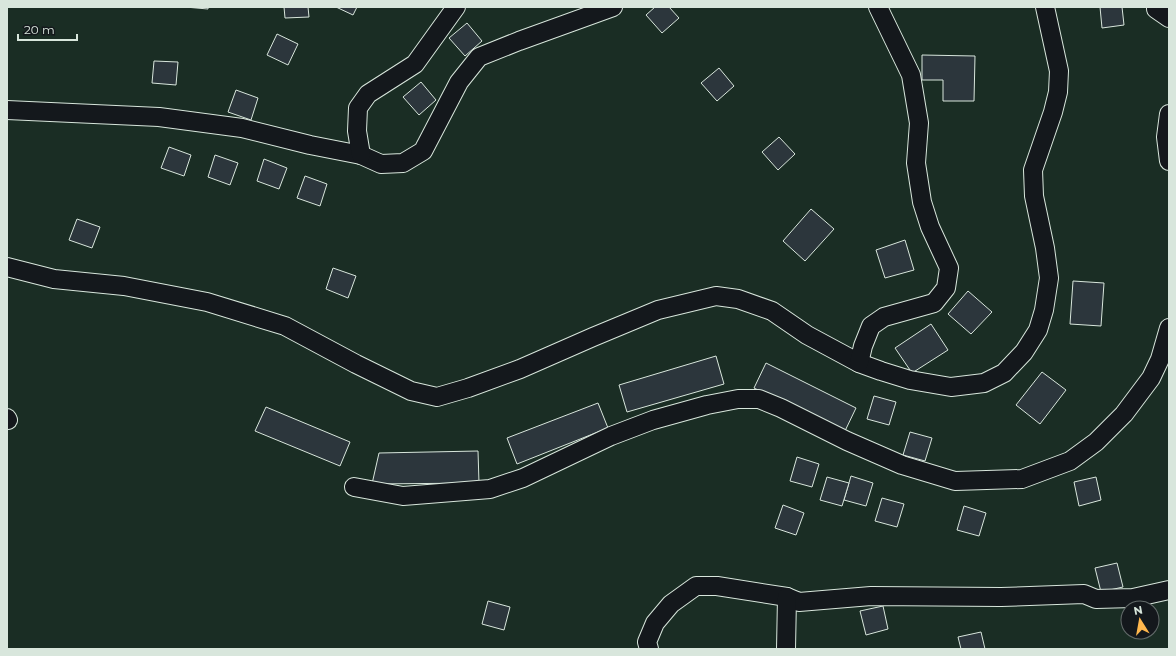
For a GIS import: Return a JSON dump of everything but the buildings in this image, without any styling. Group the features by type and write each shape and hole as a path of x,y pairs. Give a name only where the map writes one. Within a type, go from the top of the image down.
{"street":[{"path":"361,155 357,131 358,108 368,94 415,64 456,7"},
{"path":"7,110 160,117 242,128 310,145 361,155 381,164 403,163 423,151 459,82 480,57 612,7"},
{"path":"859,363 863,346 871,326 884,317 934,303 946,288 949,268 930,227 922,202 916,163 920,123 911,75 878,7"},
{"path":"7,267 54,279 124,286 207,302 285,326 356,364 411,391 437,397 468,388 520,369 658,310 716,296 738,299 772,311 806,335 859,363 910,380 951,387 984,383 1004,373 1024,352 1038,330 1044,310 1049,278 1045,248 1034,196 1033,170 1053,112 1058,92 1059,71 1045,7"},
{"path":"1156,7 1156,9 1169,18"},
{"path":"1169,114 1166,138 1169,161"},
{"path":"354,487 403,496 490,489 523,478 610,436 653,420 707,405 738,399 759,399 781,408 847,441 902,464 955,481 1022,479 1070,461 1096,442 1124,414 1150,378 1160,359 1169,328"},
{"path":"649,649 647,642 655,623 671,604 696,586 717,586 786,597 799,602 871,596 1001,597 1084,594 1096,599 1133,598 1169,590"},
{"path":"786,597 786,649"}],"green space":[{"path":"7,7 1169,7 1169,649 7,649"}]}
